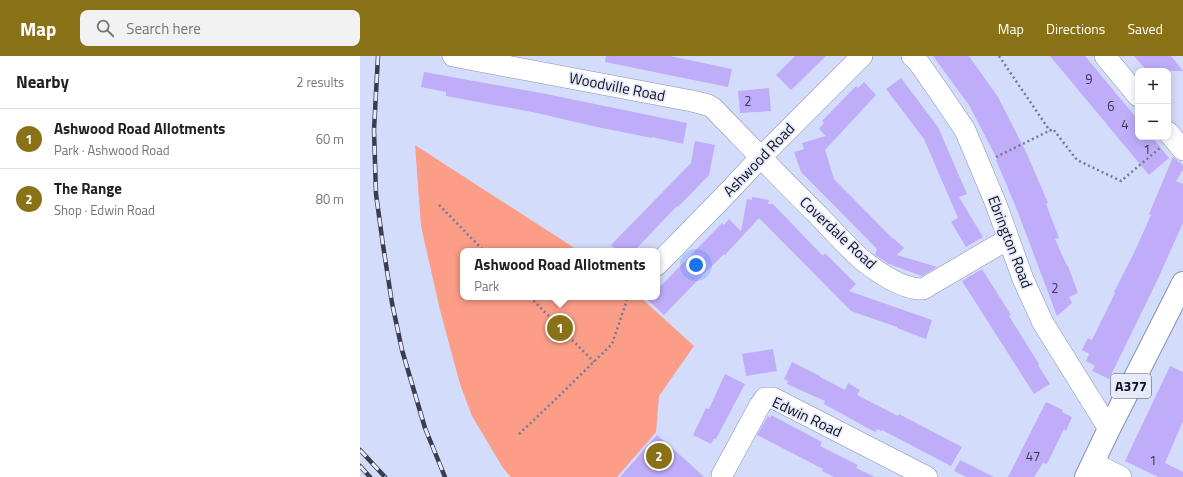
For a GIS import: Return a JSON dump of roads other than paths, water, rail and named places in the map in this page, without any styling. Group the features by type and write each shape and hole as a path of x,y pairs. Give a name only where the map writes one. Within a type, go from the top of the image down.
{"highway":[{"name":"A377","path":"1090,470 1109,430 1178,305 1183,283"}],"street":[{"name":"Woodville Road","path":"453,56 708,105 760,158"},
{"name":"Ashwood Road","path":"660,262 760,158 862,56"},
{"name":"Ebrington Road","path":"912,56 919,63 965,130 980,165 1023,279 1044,323 1109,430"},
{"path":"1105,56 1135,92"},
{"name":"Coverdale Road","path":"760,158 862,259 893,280 909,287 923,289 1008,239"},
{"name":"Edwin Road","path":"722,475 760,405 766,398 773,398 927,477"},
{"path":"1090,470 1121,477"}],"railway":[{"path":"378,56 374,130 376,194 392,303 402,350 425,428 445,477"},
{"path":"360,450 385,477"},
{"path":"360,466 370,477"}],"place":[{"name":"Ashwood Road Allotments","path":"560,328"},
{"name":"The Range","path":"659,456"}]}
